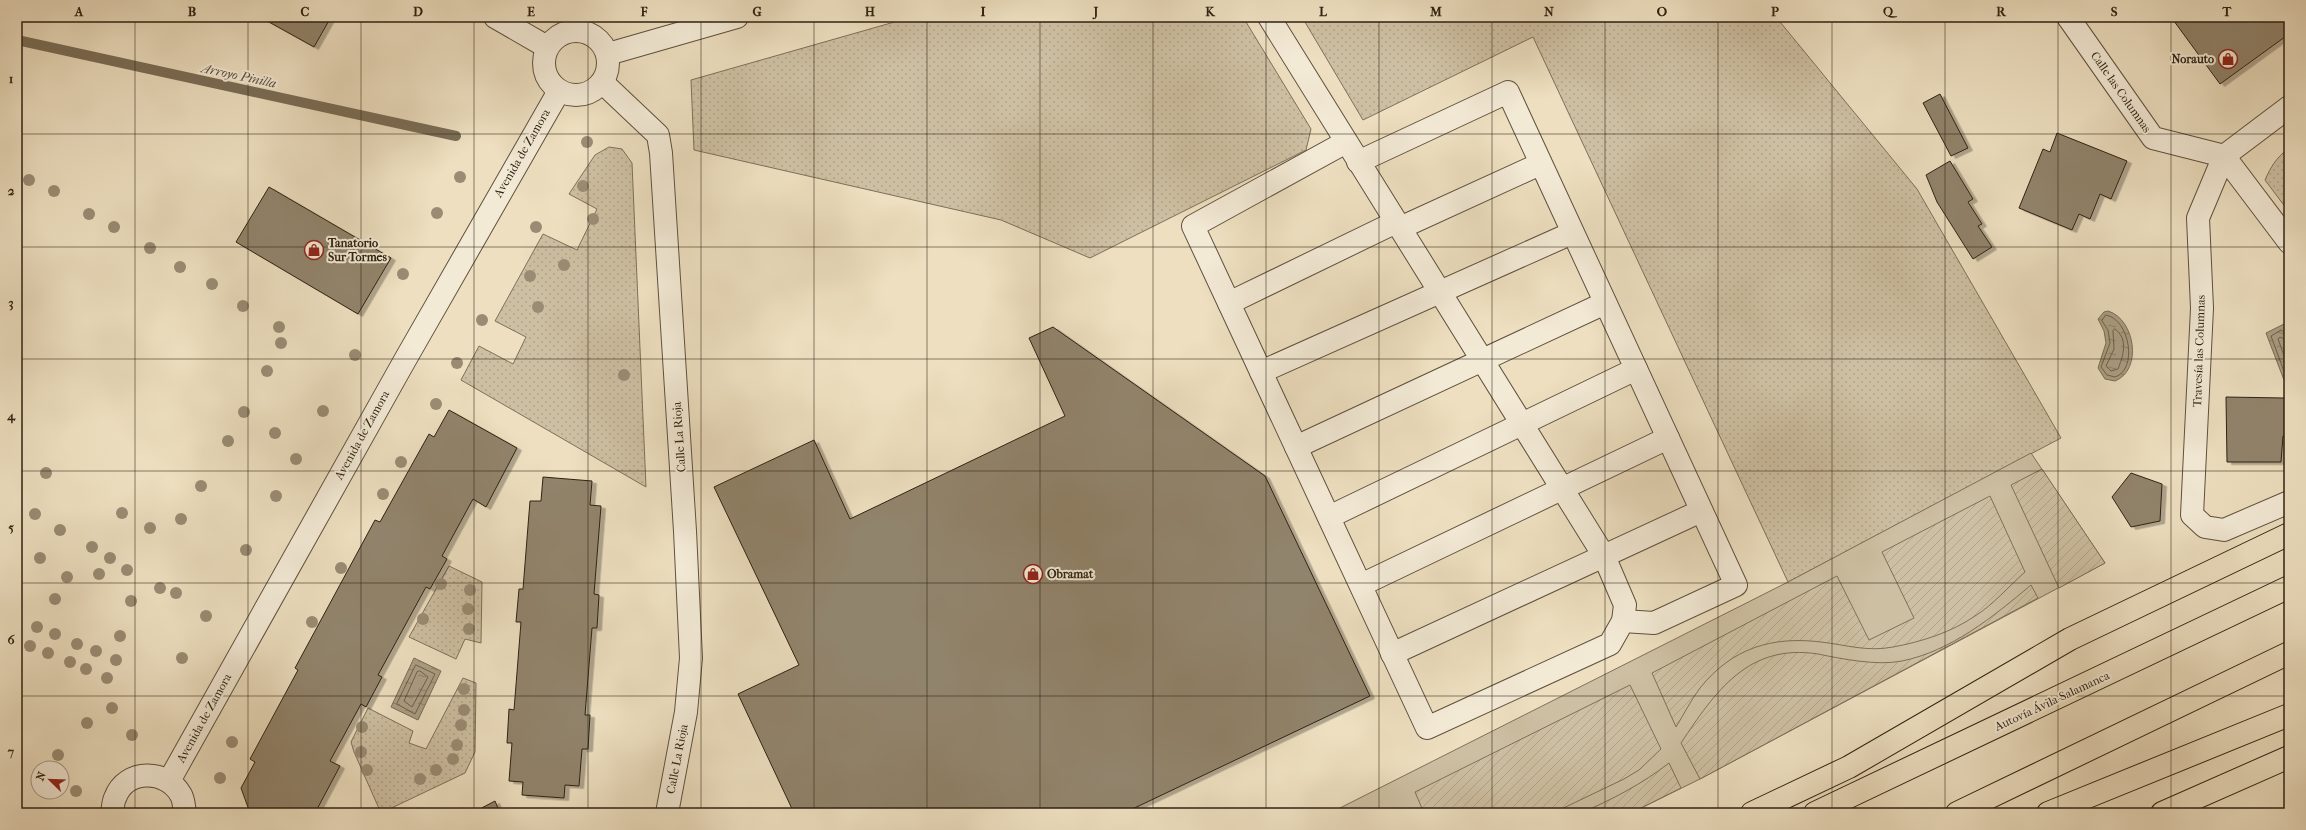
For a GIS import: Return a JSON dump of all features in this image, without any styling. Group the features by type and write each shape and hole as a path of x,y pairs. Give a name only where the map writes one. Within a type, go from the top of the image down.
{"highway":[{"path":"1752,813 1849,767 2070,639 2289,534"},
{"name":"Autovía Ávila-Salamanca","path":"1815,813 2289,587"},
{"path":"1957,813 2289,653"},
{"path":"2048,813 2289,715"},
{"path":"2162,813 2289,757"}],"street":[{"path":"496,17 547,47"},
{"path":"608,54 737,17"},
{"path":"1269,17 1604,556 1625,605 1623,621 1610,644 1428,728 1392,654 1193,226 1346,142"},
{"name":"Calle las Columnas","path":"2068,17 2153,138 2224,156"},
{"path":"580,30 597,38 608,54 608,69 603,82 594,91 582,95 570,95 559,91 547,79 544,63 547,47 561,34 580,30"},
{"name":"Calle La Rioja","path":"603,82 658,135 661,153 691,658 686,712 667,813"},
{"name":"Avenida de Zamora","path":"169,781 404,360 559,91"},
{"path":"1358,162 1508,92 1736,585 1654,623 1623,621"},
{"path":"2289,107 2224,156 2289,242"},
{"name":"Travesía las Columnas","path":"2224,156 2198,218 2202,308 2192,515 2205,527 2224,530 2289,502"},
{"path":"1229,303 1398,225 1540,164"},
{"path":"1261,372 1572,232"},
{"path":"1296,447 1606,303"},
{"path":"1329,517 1636,370"},
{"path":"1361,585 1668,438"},
{"path":"1392,654 1701,511"},
{"path":"112,813 115,797 124,784 138,776 154,775 169,781 182,796 185,813"}],"shaded area":[{"path":"912,17 1243,17 1311,129 1306,150 1090,258 1001,220 694,150 691,80"},
{"path":"1302,17 1776,17 1917,189 2061,438 1788,582 1533,37 1363,120"},
{"path":"609,147 622,149 632,163 646,487 461,380 479,346 513,364 526,337 495,321 543,234 577,250 597,209 569,194 595,155"},
{"path":"2289,148 2289,212 2265,180 2275,162"},
{"path":"2031,453 2105,563 1700,779 1631,813 1330,813 1788,582"},
{"path":"2042,469 2105,563 2059,588 2011,485"},
{"path":"1990,496 2025,572 1982,612 1946,632 1893,647 1874,649 1857,648 1821,642 1786,641 1770,643 1754,648 1739,654 1712,674 1700,688 1676,727 1652,673 1837,576 1869,640 1914,618 1882,552"},
{"path":"449,566 482,582 481,643 465,639 456,659 409,637"},
{"path":"2031,585 2038,598 1700,779 1681,743 1707,706 1721,690 1736,675 1753,664 1772,656 1793,653 1818,654 1849,660 1882,663 1902,661 1920,656 1954,641 1971,631 2002,609"},
{"path":"463,678 476,683 475,752 465,773 381,813 351,742 368,708 413,731 409,743 426,749"},
{"path":"1630,685 1661,749 1639,770 1624,779 1553,813 1424,813 1415,792"},
{"path":"1669,763 1681,788 1631,813 1581,813 1627,791"}],"water":[{"path":"2108,311 2117,316 2124,324 2132,345 2130,367 2124,375 2115,381 2105,379 2098,368 2106,343 2104,331 2098,319 2104,312"},
{"path":"2284,324 2289,335 2289,379 2284,380 2266,333"},
{"path":"414,658 441,671 418,720 391,707"}],"building":[{"path":"260,17 331,17 314,47"},
{"name":"Norauto","path":"2171,17 2289,17 2289,34 2220,84"},
{"path":"1940,94 1968,148 1951,156 1923,103"},
{"path":"2057,133 2127,161 2111,199 2100,194 2090,219 2079,214 2072,230 2019,208 2043,149 2050,152"},
{"path":"1950,161 1973,199 1968,202 1982,224 1978,226 1992,247 1973,259 1937,202 1926,175"},
{"name":"Tanatorio Sur Tormes","path":"269,187 391,258 358,314 236,242"},
{"name":"Obramat","path":"1053,327 1265,476 1370,696 1124,813 794,813 738,694 799,665 714,487 814,440 850,519 1065,416 1029,338"},
{"path":"2289,396 2289,434 2283,436 2281,462 2227,462 2226,397 2284,398"},
{"path":"449,410 517,448 486,507 473,499 442,556 447,559 430,589 426,587 378,675 382,677 366,707 361,704 330,761 340,766 315,813 250,813 241,788 255,762 250,759 298,670 295,668 375,520 380,522 429,434 434,437"},
{"path":"2131,473 2162,484 2160,521 2131,527 2112,497"},
{"path":"543,477 592,481 590,505 601,506 594,594 599,595 597,628 592,628 585,715 590,715 588,749 582,749 579,786 565,785 564,798 522,795 523,782 509,781 512,743 507,743 509,709 514,710 521,622 516,622 519,589 523,589 530,501 541,501"},
{"path":"495,801 500,813 472,813"}],"waterway":[{"name":"Arroyo Pinilla","path":"17,40 456,136"}],"place":[{"name":"Norauto","path":"2228,59"},
{"name":"Tanatorio Sur Tormes","path":"314,250"},
{"name":"Obramat","path":"1033,574"}]}
